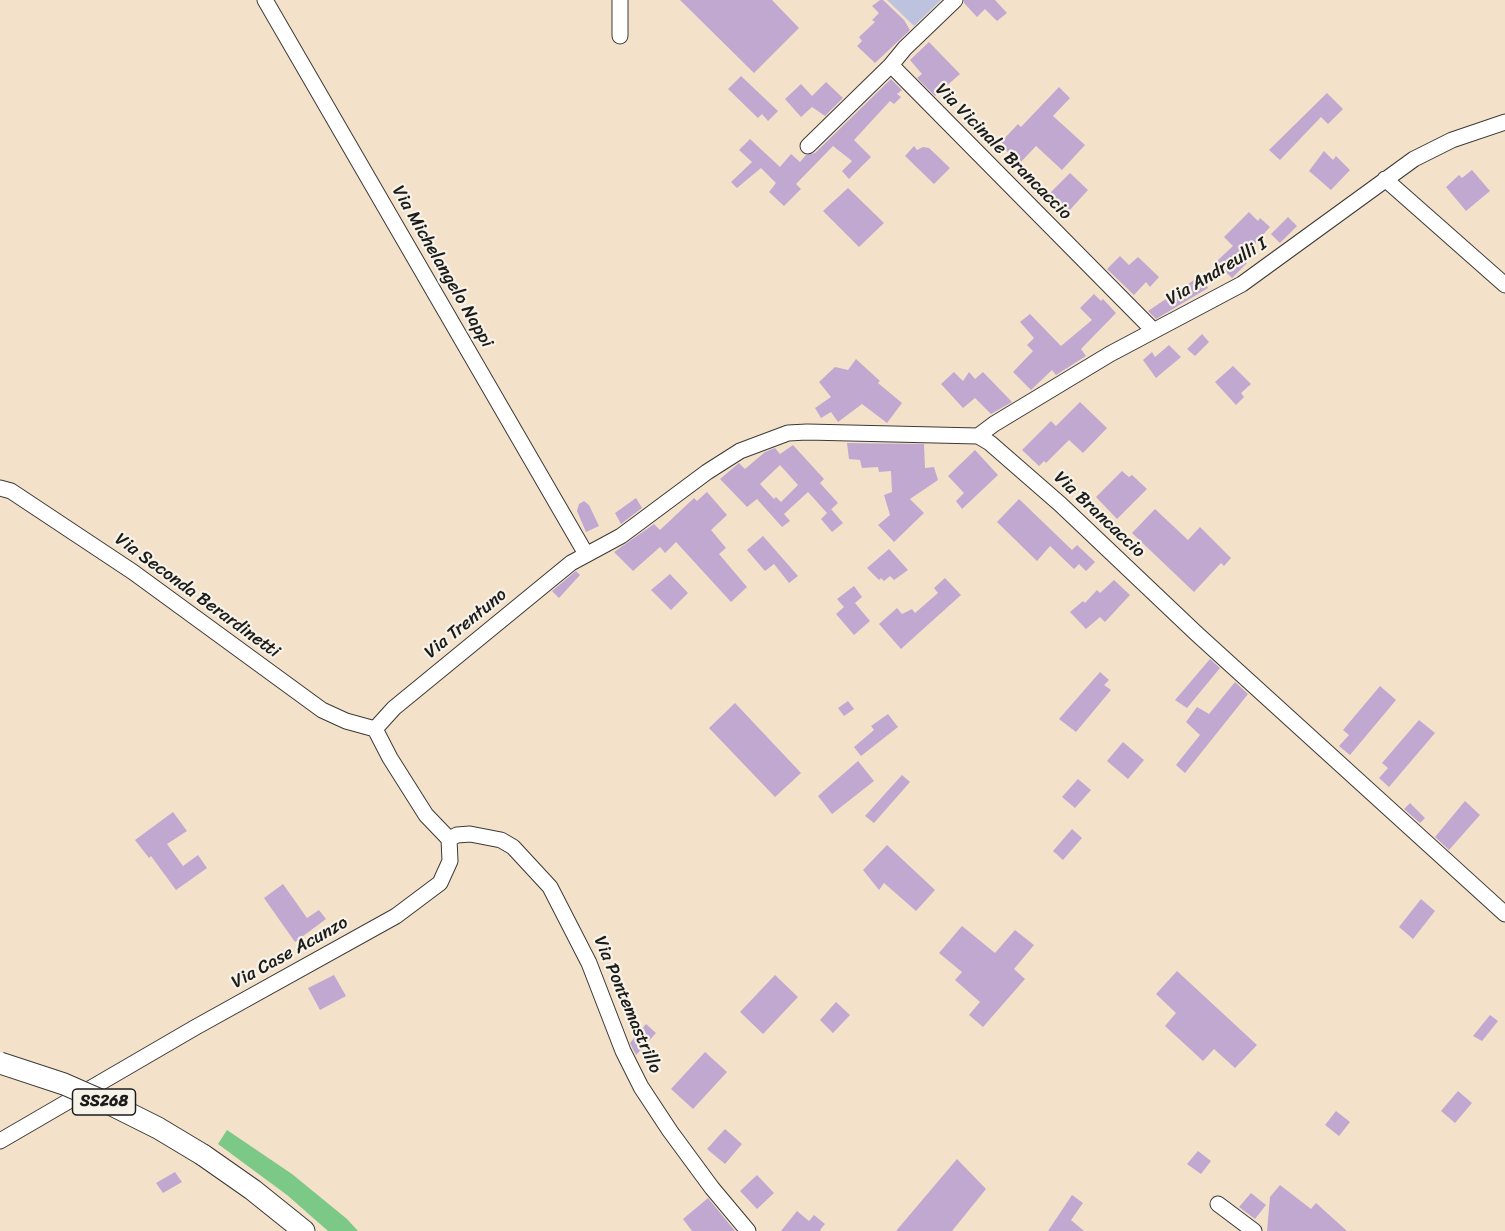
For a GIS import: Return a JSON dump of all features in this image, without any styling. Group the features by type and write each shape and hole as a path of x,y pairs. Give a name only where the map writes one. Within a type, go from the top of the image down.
{"highway":[{"name":"SS268","path":"0,1063 64,1084 158,1128 253,1190 304,1231"}],"street":[{"name":"Via Michelangelo Nappi","path":"265,0 586,554"},
{"path":"620,0 620,36"},
{"path":"808,146 955,0"},
{"name":"Via Vicinale Brancaccio","path":"891,65 1153,330"},
{"name":"Via Andreulli I","path":"978,436 1110,354 1201,307 1258,274 1414,159 1452,140 1505,123"},
{"path":"1385,179 1505,285"},
{"path":"586,554 621,536 707,472 740,451 788,433 978,436"},
{"name":"Via Brancaccio","path":"978,436 990,443 1060,504 1197,634 1505,914"},
{"name":"Via Seconda Berardinetti","path":"0,488 11,491 133,572 322,710 375,729"},
{"name":"Via Trentuno","path":"375,729 394,708 559,572 586,554"},
{"path":"375,729 390,758 426,815 449,839"},
{"name":"Via Pontemastrillo","path":"449,839 457,835 470,834 501,840 513,847 550,887 589,963 623,1051 641,1087 705,1179 748,1231"},
{"name":"Via Case Acunzo","path":"0,1141 196,1027 396,916 440,884 450,861 449,839"},
{"path":"1218,1203 1254,1231"}],"shaded area":[{"path":"887,0 941,0 914,26"}],"green space":[{"path":"227,1130 292,1174 347,1219 358,1231 328,1231 287,1195 218,1144"}],"building":[{"path":"680,0 772,0 799,28 754,73"},
{"path":"883,0 904,20 910,30 875,63 857,46 862,41 859,37 875,22 872,20 879,13 872,6"},
{"path":"964,0 995,0 1007,13 997,21 985,9 977,17 964,3"},
{"path":"929,42 960,74 935,96 917,78 922,74 910,60"},
{"path":"741,76 778,111 768,121 762,114 758,118 728,89"},
{"path":"891,79 902,90 897,94 901,97 894,104 890,101 854,140 871,157 849,179 842,171 852,161 833,146 796,184 801,189 784,206 769,192 776,183 761,168 737,188 731,182 752,162 739,150 750,139 780,167 791,154 800,162 806,155 815,153"},
{"path":"826,82 843,98 825,116 812,107 801,117 785,99 801,84 812,96"},
{"path":"1059,87 1070,98 1053,116 1085,145 1062,170 1036,146 1020,163 1001,146 1003,144 1001,142 1018,124 1021,127"},
{"path":"1327,93 1343,109 1328,124 1321,117 1280,160 1269,150"},
{"path":"914,146 917,150 923,147 929,148 950,168 934,184 905,156"},
{"path":"1324,151 1333,160 1336,156 1350,170 1331,190 1309,171"},
{"path":"1472,170 1490,191 1466,211 1446,187 1459,175 1462,178"},
{"path":"1070,173 1088,190 1068,212 1050,193"},
{"path":"848,188 884,223 859,247 823,211"},
{"path":"1249,212 1258,221 1260,218 1270,227 1242,258 1247,263 1232,278 1218,264 1218,260 1233,246 1224,237"},
{"path":"1288,217 1297,226 1280,243 1271,234"},
{"path":"1120,256 1129,265 1138,257 1159,277 1150,287 1146,282 1134,295 1107,269"},
{"path":"1200,276 1208,288 1156,319 1148,311"},
{"path":"1094,294 1101,301 1103,299 1116,313 1081,349 1086,356 1056,375 1052,370 1031,390 1013,372 1033,351 1027,345 1034,338 1020,322 1030,314 1061,346 1092,320 1080,308"},
{"path":"1202,334 1209,342 1195,356 1187,349"},
{"path":"1169,345 1181,357 1156,378 1143,360 1152,352 1155,357"},
{"path":"856,359 880,381 878,383 902,403 887,423 862,404 838,422 831,412 821,418 815,408 831,397 819,382 835,367 848,370"},
{"path":"1233,366 1251,384 1241,393 1244,397 1236,405 1215,382"},
{"path":"954,372 963,381 969,372 975,379 983,372 1012,402 991,414 975,398 963,408 941,384"},
{"path":"1080,402 1107,428 1083,453 1069,440 1046,463 1044,461 1039,466 1022,450 1051,421 1056,426"},
{"path":"847,443 924,444 925,468 934,467 938,480 910,499 924,513 894,542 878,525 890,515 884,495 892,492 891,471 879,472 878,467 862,468 860,460 849,459"},
{"path":"793,445 824,479 820,483 838,503 827,513 808,492 784,514 790,521 782,527 757,499 747,507 720,479 739,463 745,469 765,452 775,448 780,454","holes":["780,465 798,485 781,502 776,497 774,499 760,484"]},
{"path":"975,450 998,475 962,509 956,501 964,493 948,476"},
{"path":"1122,471 1129,477 1132,475 1147,489 1117,519 1096,497"},
{"path":"707,492 727,515 711,530 726,548 719,554 747,587 731,602 676,542 665,553 660,547 633,571 614,552 654,524 660,530 694,498 697,501"},
{"path":"636,498 642,508 621,524 615,513"},
{"path":"1019,499 1072,550 1077,545 1095,562 1086,571 1079,564 1074,569 1050,546 1037,561 997,522"},
{"path":"584,501 589,505 599,526 586,532 577,511 579,504"},
{"path":"831,509 843,523 832,532 821,519"},
{"path":"1155,509 1188,540 1200,527 1231,558 1224,566 1221,563 1194,592 1132,533"},
{"path":"763,536 798,576 789,583 774,564 765,571 747,550"},
{"path":"889,549 908,570 894,580 890,576 884,581 881,578 879,580 867,568"},
{"path":"576,571 580,575 559,598 552,591"},
{"path":"670,574 688,593 671,610 651,590"},
{"path":"945,578 961,595 901,649 879,624 897,608 902,614 912,609 915,613 938,593 934,588"},
{"path":"1114,580 1130,595 1105,622 1100,617 1086,629 1070,612 1083,601 1085,603 1097,590 1100,593"},
{"path":"854,586 862,597 855,603 870,621 854,635 836,614 844,607 837,599"},
{"path":"1210,659 1220,668 1187,708 1175,700"},
{"path":"1100,672 1109,680 1104,685 1111,690 1076,732 1059,719"},
{"path":"1235,682 1248,694 1185,773 1176,765 1200,735 1186,722 1197,707 1209,714"},
{"path":"1380,686 1396,700 1350,755 1339,746 1349,735 1343,730"},
{"path":"848,701 854,709 844,716 838,708"},
{"path":"735,703 801,773 775,797 709,728"},
{"path":"888,714 898,727 861,756 854,747 874,730 871,726"},
{"path":"1419,720 1435,733 1389,787 1379,778 1388,768 1382,763"},
{"path":"1123,742 1144,760 1128,779 1107,761"},
{"path":"858,761 874,781 832,814 818,796"},
{"path":"902,775 910,782 874,823 865,816"},
{"path":"1078,779 1091,790 1075,808 1062,797"},
{"path":"1465,801 1480,815 1449,850 1435,837"},
{"path":"1410,803 1425,818 1420,823 1404,809"},
{"path":"173,812 187,831 167,844 183,866 198,855 207,868 176,890 151,856 149,858 135,840"},
{"path":"1072,829 1082,838 1063,860 1053,851"},
{"path":"887,845 935,890 916,911 884,883 879,890 863,870"},
{"path":"283,884 307,918 319,910 326,919 295,942 264,898"},
{"path":"1421,899 1435,911 1413,939 1399,927"},
{"path":"962,926 995,953 1015,930 1034,945 1014,969 1025,979 983,1027 969,1015 980,1002 955,980 962,972 939,953"},
{"path":"1177,971 1257,1045 1235,1068 1214,1049 1203,1061 1165,1026 1176,1013 1156,994"},
{"path":"334,975 346,996 320,1010 308,988"},
{"path":"775,975 798,997 763,1034 740,1012"},
{"path":"836,1002 850,1015 833,1033 820,1020"},
{"path":"1490,1015 1498,1021 1482,1041 1473,1036"},
{"path":"646,1024 656,1033 636,1055 630,1043"},
{"path":"705,1052 727,1072 693,1109 671,1089"},
{"path":"1458,1091 1472,1103 1455,1123 1441,1111"},
{"path":"1336,1111 1350,1122 1339,1136 1325,1125"},
{"path":"725,1129 742,1144 725,1164 707,1149"},
{"path":"1198,1151 1211,1161 1201,1174 1187,1164"},
{"path":"957,1159 986,1189 952,1231 896,1231"},
{"path":"175,1172 182,1182 163,1193 156,1183"},
{"path":"757,1175 774,1193 757,1209 740,1191"},
{"path":"1280,1185 1311,1209 1316,1203 1347,1231 1267,1231 1270,1197"},
{"path":"1251,1193 1266,1205 1255,1219 1239,1207"},
{"path":"1072,1195 1083,1203 1071,1220 1084,1231 1048,1231"},
{"path":"708,1198 735,1231 692,1231 683,1219"},
{"path":"797,1211 809,1221 814,1215 825,1224 821,1231 781,1231"}]}
